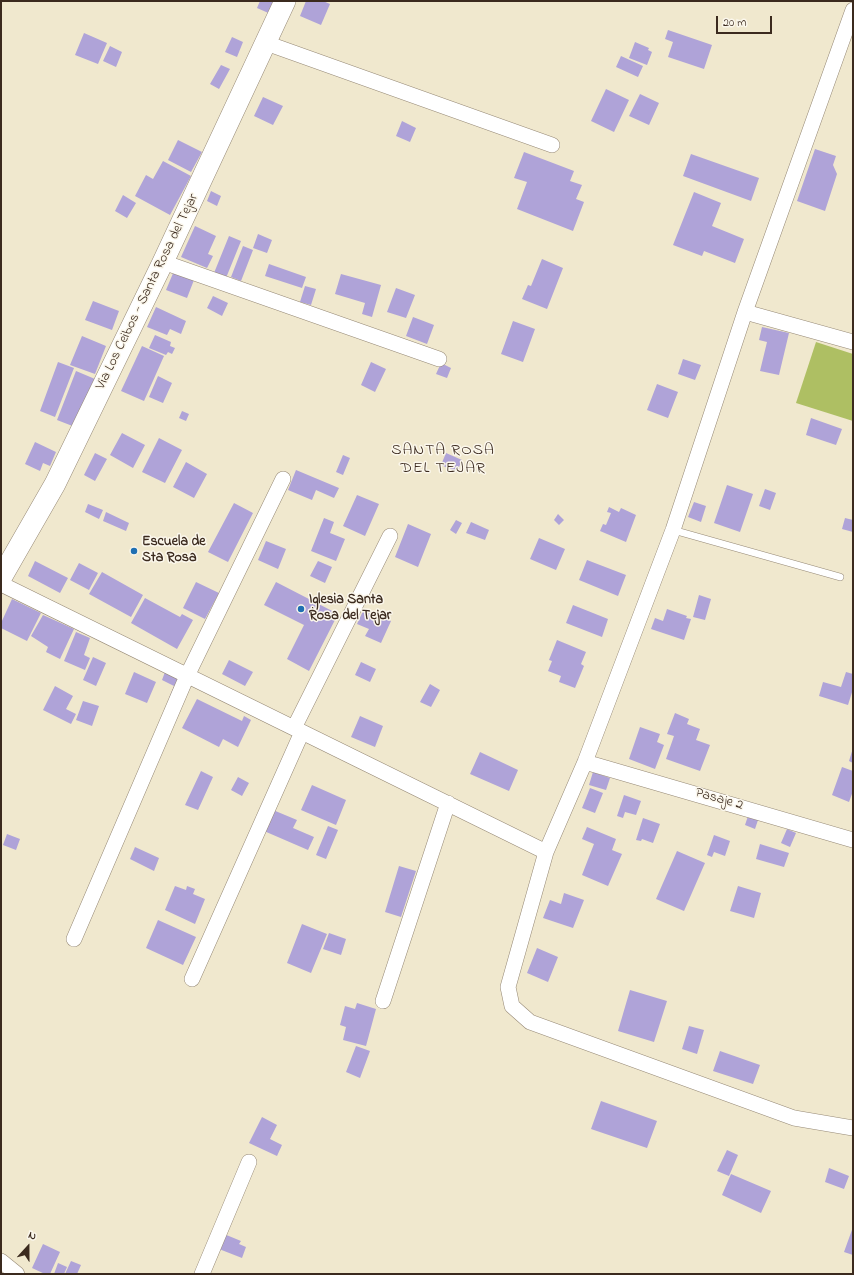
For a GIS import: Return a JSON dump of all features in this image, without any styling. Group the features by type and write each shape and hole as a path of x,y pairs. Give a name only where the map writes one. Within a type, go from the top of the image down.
{"main road":[{"name":"Via Los Ceibos - Santa Rosa del Tejar","path":"1,578 56,484 163,262 285,1"}],"street":[{"path":"853,10 746,312 673,530 585,762 546,852 508,986 512,1006 530,1022 794,1118 853,1128"},
{"path":"266,43 552,145"},
{"path":"163,262 438,359"},
{"path":"746,312 853,342"},
{"path":"74,939 187,676 283,479"},
{"path":"192,979 298,730 390,536"},
{"path":"1,584 546,852"},
{"name":"Pasaje 2","path":"585,762 853,840"},
{"path":"383,1001 448,803"},
{"path":"202,1274 249,1162"},
{"path":"1,1261 17,1274"}],"lane":[{"path":"673,530 840,577"}],"green space":[{"path":"816,342 853,354 853,421 796,403"}],"building":[{"path":"260,1 279,1 273,15 257,8"},
{"path":"306,1 323,1 330,4 321,25 300,16"},
{"path":"668,30 712,45 704,69 668,57 673,42 665,39"},
{"path":"84,33 107,43 98,64 75,55"},
{"path":"232,37 243,42 237,57 225,52"},
{"path":"635,42 649,48 648,50 652,52 647,65 629,58"},
{"path":"110,46 122,52 116,67 103,61"},
{"path":"621,56 643,66 638,77 616,67"},
{"path":"221,65 230,69 219,89 210,84"},
{"path":"606,89 629,100 614,132 591,121"},
{"path":"640,94 659,103 649,125 629,116"},
{"path":"263,97 283,106 273,125 254,116"},
{"path":"402,121 416,128 410,142 396,136"},
{"path":"178,140 202,152 191,172 168,160"},
{"path":"815,149 836,156 833,165 837,174 825,211 797,201"},
{"path":"524,152 574,171 570,181 582,185 576,199 584,202 573,231 517,209 527,182 514,178"},
{"path":"691,154 759,178 751,201 683,176"},
{"path":"163,161 191,176 170,215 135,196 146,175 153,179"},
{"path":"211,191 221,196 217,206 207,201"},
{"path":"694,192 721,203 712,226 744,239 735,263 704,251 702,256 673,245"},
{"path":"123,195 136,203 127,218 115,211"},
{"path":"195,226 216,236 208,254 213,256 207,268 181,257"},
{"path":"258,234 272,240 267,253 253,248"},
{"path":"229,236 241,241 226,278 214,273"},
{"path":"243,246 253,250 241,281 231,277"},
{"path":"542,259 563,268 547,309 522,299 528,285 531,286"},
{"path":"269,264 306,277 302,288 265,276"},
{"path":"174,271 194,280 187,298 166,290"},
{"path":"341,274 381,285 372,317 362,314 365,303 335,294"},
{"path":"305,286 316,289 311,305 300,302"},
{"path":"396,288 415,295 406,318 387,312"},
{"path":"213,296 228,303 222,316 207,308"},
{"path":"93,301 119,311 112,330 85,320"},
{"path":"156,307 186,321 181,334 170,329 167,335 147,327"},
{"path":"413,317 434,325 427,344 406,336"},
{"path":"513,321 535,329 523,362 501,354"},
{"path":"762,327 789,333 779,375 760,371 767,342 759,340"},
{"path":"155,335 171,342 170,346 175,348 172,354 168,352 166,355 149,348"},
{"path":"82,336 106,346 95,374 70,365"},
{"path":"142,346 164,356 144,401 121,391"},
{"path":"683,359 701,365 695,380 678,374"},
{"path":"58,362 74,368 55,417 40,411"},
{"path":"371,362 386,369 375,392 361,385"},
{"path":"441,363 451,368 447,378 436,374"},
{"path":"76,371 95,379 75,427 57,420"},
{"path":"158,376 172,383 163,403 149,397"},
{"path":"657,384 678,392 668,418 647,410"},
{"path":"182,411 189,414 186,421 179,418"},
{"path":"811,418 842,429 836,445 806,435"},
{"path":"122,433 145,445 133,468 110,455"},
{"path":"159,438 182,450 165,483 142,472"},
{"path":"35,442 56,452 50,466 43,463 40,471 25,464"},
{"path":"95,453 107,459 95,481 84,475"},
{"path":"446,453 462,460 457,472 441,465"},
{"path":"343,455 350,458 343,475 336,472"},
{"path":"186,462 207,474 194,498 173,487"},
{"path":"296,470 339,488 334,498 316,490 312,500 288,490"},
{"path":"727,485 753,494 740,532 714,523"},
{"path":"765,489 776,493 770,510 759,506"},
{"path":"357,495 379,504 365,536 343,526"},
{"path":"694,502 706,506 701,522 688,517"},
{"path":"234,503 253,513 228,562 208,552"},
{"path":"88,504 103,510 99,519 85,512"},
{"path":"609,507 619,512 621,508 636,515 626,542 600,531 603,524 606,525 611,513 607,512"},
{"path":"106,512 129,523 126,531 103,521"},
{"path":"558,514 564,520 559,525 554,520"},
{"path":"324,518 334,522 330,533 345,539 336,561 311,551"},
{"path":"845,518 853,520 853,532 842,529"},
{"path":"456,520 462,523 456,534 450,530"},
{"path":"471,522 489,530 485,540 466,533"},
{"path":"408,524 431,534 418,567 395,557"},
{"path":"539,538 565,549 556,570 530,559"},
{"path":"266,541 286,549 278,569 258,560"},
{"path":"587,560 626,575 618,596 579,580"},
{"path":"35,561 68,578 60,593 28,576"},
{"path":"318,561 332,567 325,583 310,576"},
{"path":"79,563 98,573 89,590 70,580"},
{"path":"102,572 143,595 131,617 89,594"},
{"path":"196,582 219,593 205,619 183,608"},
{"name":"Iglesia Santa Rosa del Tejar","path":"276,582 338,614 309,671 287,659 304,625 264,605"},
{"path":"699,595 711,599 705,620 693,617"},
{"path":"145,598 180,617 182,614 193,620 177,649 131,623"},
{"path":"12,599 41,613 27,641 1,628 1,623"},
{"path":"573,605 608,619 602,637 566,623"},
{"path":"364,609 391,621 381,643 365,636 369,629 357,624"},
{"path":"667,609 687,616 686,618 691,619 684,640 651,629 655,618 663,621"},
{"path":"43,615 74,629 60,659 46,652 48,647 31,636"},
{"path":"76,632 90,638 84,655 90,658 85,670 64,661"},
{"path":"557,640 586,652 581,664 584,666 575,688 559,682 561,676 548,671 552,661 549,660"},
{"path":"93,657 106,663 96,686 83,680"},
{"path":"229,660 253,672 245,686 222,674"},
{"path":"361,662 376,669 370,682 355,675"},
{"path":"134,672 156,682 147,703 125,694"},
{"path":"165,672 185,680 176,701 169,698 174,686 162,680"},
{"path":"846,672 853,674 853,689 848,705 819,696 823,682 841,687"},
{"path":"430,684 440,690 431,707 420,702"},
{"path":"55,686 73,696 66,709 76,714 71,724 43,710"},
{"path":"197,699 242,721 244,716 251,720 238,747 223,739 219,747 182,728"},
{"path":"83,701 99,706 92,726 76,720"},
{"path":"675,713 689,719 687,724 700,729 696,740 710,745 700,771 666,759 674,736 667,734"},
{"path":"360,716 383,726 375,747 351,737"},
{"path":"640,727 660,734 657,742 664,745 655,769 629,759"},
{"path":"853,748 853,763 849,761"},
{"path":"480,752 518,770 509,791 470,774"},
{"path":"842,767 853,771 853,791 849,802 832,795"},
{"path":"201,771 213,777 198,810 185,805"},
{"path":"593,772 610,778 606,790 589,785"},
{"path":"238,777 249,783 242,796 231,790"},
{"path":"312,785 346,800 336,825 301,810"},
{"path":"590,788 603,793 595,813 582,808"},
{"path":"624,795 641,801 636,815 625,812 623,818 617,816"},
{"path":"273,810 297,820 293,828 314,837 308,850 264,831"},
{"path":"749,813 759,817 755,829 745,825"},
{"path":"643,818 660,824 653,843 642,839 641,841 636,840"},
{"path":"328,826 338,830 326,859 316,855"},
{"path":"587,827 616,839 612,850 622,854 608,886 582,875 594,844 582,839"},
{"path":"787,829 796,833 790,847 781,843"},
{"path":"7,834 20,839 16,850 3,845"},
{"path":"714,835 730,841 725,856 714,852 712,857 707,855"},
{"path":"760,844 789,853 784,867 756,859"},
{"path":"135,847 159,858 154,871 130,859"},
{"path":"677,851 705,863 684,911 656,899"},
{"path":"399,866 416,871 401,917 385,912"},
{"path":"175,886 186,890 187,886 195,889 193,894 205,899 195,924 165,910"},
{"path":"738,886 761,893 754,918 730,911"},
{"path":"564,893 584,900 573,928 543,918 550,900 561,904"},
{"path":"158,920 196,937 183,965 146,948"},
{"path":"302,924 327,934 311,973 287,963"},
{"path":"329,933 346,939 341,955 323,949"},
{"path":"537,948 558,957 548,982 527,973"},
{"path":"630,990 667,1001 654,1042 618,1031"},
{"path":"357,1003 376,1009 366,1046 343,1040 346,1027 340,1025 345,1006 355,1009"},
{"path":"689,1026 704,1030 697,1054 682,1049"},
{"path":"356,1046 370,1051 360,1078 346,1072"},
{"path":"720,1051 760,1065 753,1084 713,1071"},
{"path":"601,1101 657,1121 647,1148 591,1129"},
{"path":"262,1117 277,1125 270,1139 282,1145 277,1156 249,1143"},
{"path":"727,1150 738,1155 729,1176 717,1171"},
{"path":"829,1168 849,1176 844,1189 825,1182"},
{"path":"731,1174 771,1191 761,1213 722,1195"},
{"path":"853,1227 853,1255 844,1252"},
{"path":"224,1234 241,1241 239,1244 246,1247 242,1258 219,1249"},
{"path":"43,1244 60,1252 50,1274 45,1274 32,1268"},
{"path":"71,1261 81,1265 77,1274 65,1274"},
{"path":"58,1263 67,1267 64,1274 54,1274"}],"place":[{"name":"Escuela de Sta Rosa","path":"134,551"},
{"name":"Iglesia Santa Rosa del Tejar","path":"301,609"}],"district":[{"name":"SANTA ROSA DEL TEJAR","path":"443,460"}]}
